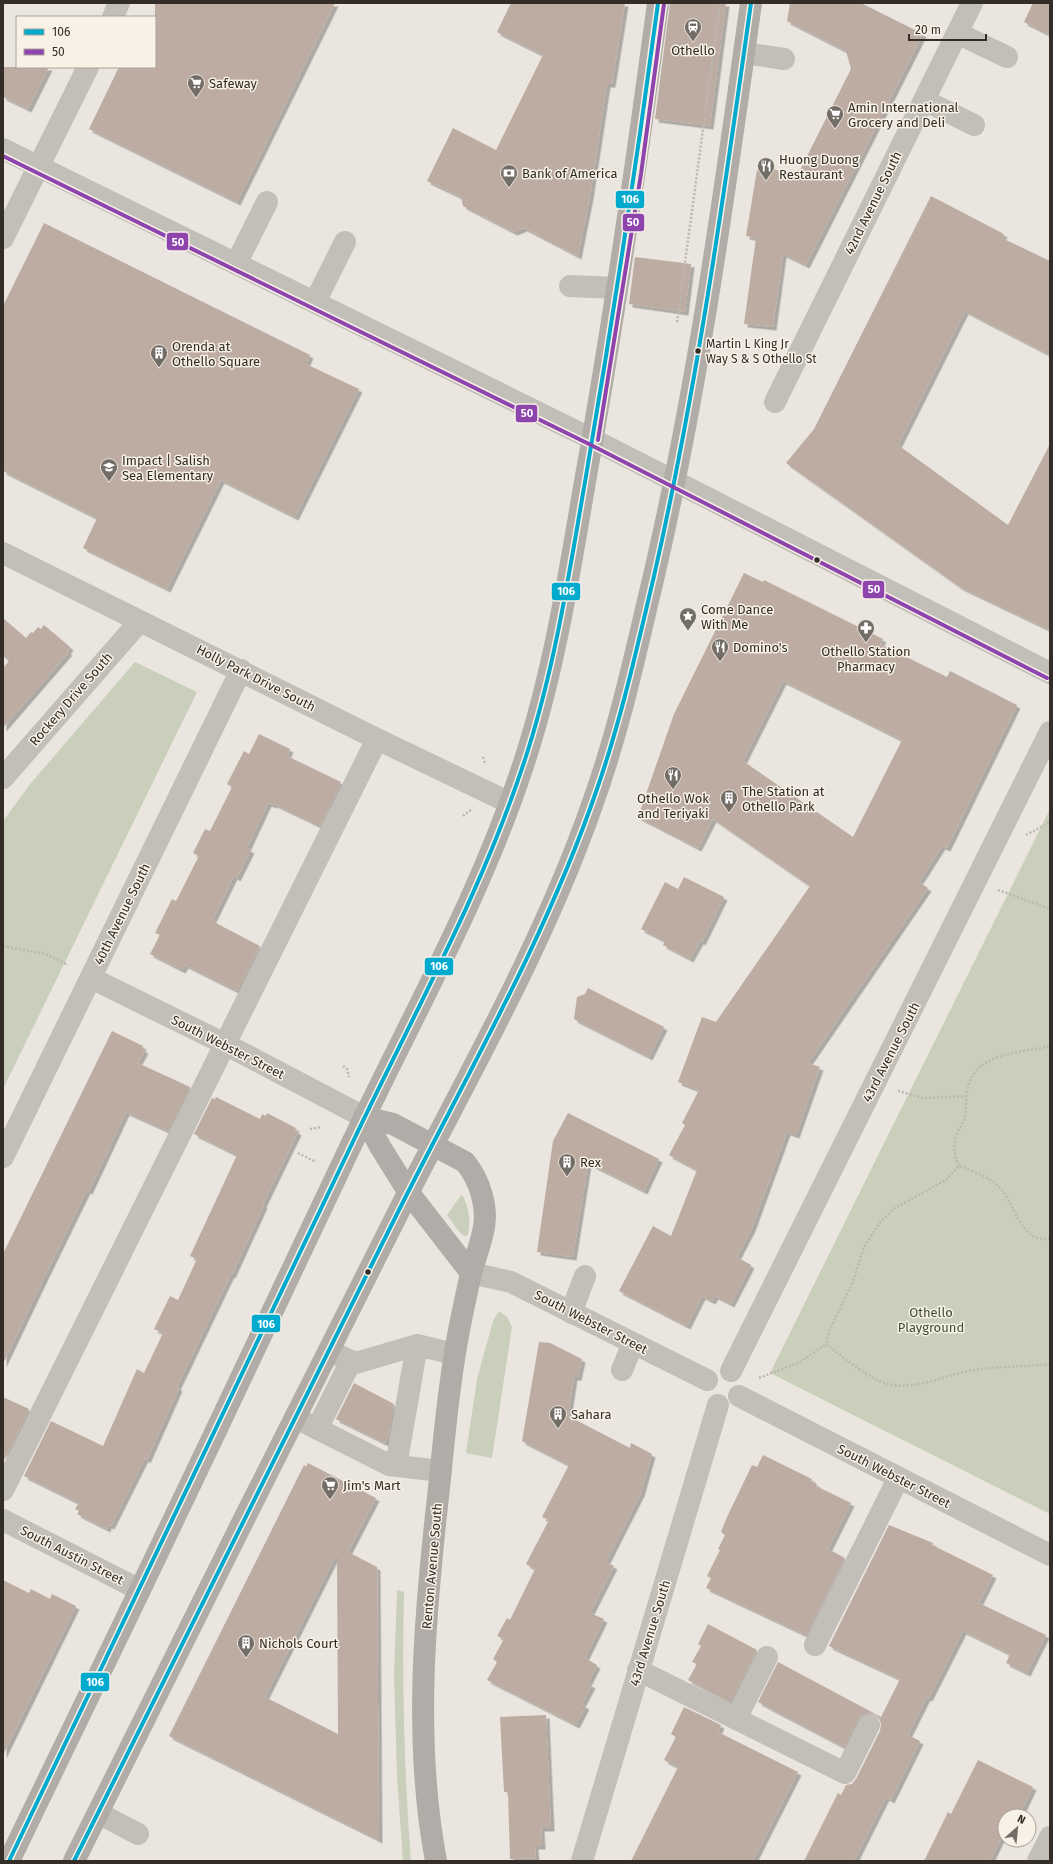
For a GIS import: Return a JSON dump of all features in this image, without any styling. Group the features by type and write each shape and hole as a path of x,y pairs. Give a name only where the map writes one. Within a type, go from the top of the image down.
{"main road":[{"path":"9,1861 140,1590 364,1117 470,899 510,803 536,722 551,665 592,439 617,288 635,173 658,3"},
{"path":"74,1861 528,957 564,878 591,808 625,699 664,535 691,403 751,3"},
{"path":"364,1117 409,1193 471,1273"},
{"name":"Renton Avenue South","path":"364,1117 393,1124 464,1162 471,1170 481,1193 484,1205 484,1230 471,1273 454,1354 434,1533 424,1676 425,1766 432,1838 436,1861"}],"street":[{"path":"114,16 120,3"},
{"name":"42nd Avenue South","path":"775,402 957,33 964,6"},
{"path":"957,33 1007,57"},
{"path":"744,53 784,59"},
{"path":"3,238 88,68"},
{"path":"924,100 974,125"},
{"path":"3,149 592,439 675,483 1050,673"},
{"path":"236,264 267,202"},
{"path":"315,302 345,242"},
{"path":"570,286 617,288"},
{"name":"Holly Park Drive South","path":"4,556 241,670 377,739 510,803"},
{"name":"Rockery Drive South","path":"3,778 140,621"},
{"name":"40th Avenue South","path":"3,1157 241,670"},
{"name":"43rd Avenue South","path":"731,1371 1050,732"},
{"path":"3,1490 377,739"},
{"name":"South Webster Street","path":"91,978 225,1044 364,1117"},
{"name":"South Webster Street","path":"471,1273 511,1282 707,1380"},
{"path":"571,1313 585,1276"},
{"path":"622,1370 633,1344"},
{"path":"329,1351 356,1363 417,1346 454,1354"},
{"path":"396,1466 417,1346"},
{"path":"317,1429 351,1361"},
{"path":"717,1371 731,1371 740,1382 744,1399 729,1405 718,1405 709,1400 706,1394 705,1386 707,1380 717,1371"},
{"name":"South Webster Street","path":"744,1399 898,1479 1050,1555"},
{"name":"43rd Avenue South","path":"582,1861 718,1405"},
{"path":"296,1418 389,1465 441,1472"},
{"path":"815,1645 898,1479"},
{"name":"South Austin Street","path":"3,1520 140,1590"},
{"path":"736,1718 767,1657"},
{"path":"638,1670 845,1773 869,1725"},
{"path":"98,1813 138,1834"},
{"path":"1038,1861 1050,1837"}],"path":[{"path":"676,327 720,3"},
{"path":"483,757 485,766"},
{"path":"463,816 472,809"},
{"path":"975,883 1050,908"},
{"path":"3,946 46,954 68,964"},
{"path":"1050,1046 1010,1054 994,1059 980,1066 971,1079 966,1096 963,1121 956,1136 955,1155 960,1166 992,1181 998,1186 1009,1200 1018,1219 1028,1232 1040,1239 1050,1238"},
{"path":"343,1066 347,1069 349,1077"},
{"path":"875,1083 902,1093 923,1098 966,1096"},
{"path":"310,1129 322,1127"},
{"path":"298,1153 321,1164"},
{"path":"744,1399 758,1379 800,1362 826,1344 830,1329 852,1284 864,1247 881,1221 895,1208 946,1180 960,1166"},
{"path":"826,1344 870,1376 886,1383 903,1386 919,1384 974,1370 1050,1364"}],"green space":[{"path":"135,662 197,692 3,1089 3,821 31,783"},
{"name":"Othello Playground","path":"1050,809 1050,1514 770,1373"},
{"path":"461,1195 465,1201 469,1215 468,1235 465,1236 460,1233 447,1215"},
{"path":"499,1311 507,1317 512,1327 492,1458 466,1453 477,1379 493,1321"},
{"path":"397,1590 404,1592 404,1727 411,1861 403,1861 397,1776 394,1675"}],"building":[{"name":"Safeway","path":"155,3 335,3 237,202 89,129 119,68 156,68"},
{"path":"511,3 625,3 612,84 607,84 590,196 578,256 524,228 514,232 463,206 461,197 427,181 453,128 496,150 543,55 497,32"},
{"path":"670,3 726,3 710,126 655,119"},
{"path":"790,3 861,3 923,34 806,265 783,254 773,327 744,324 756,238 746,236 757,170 760,171 762,163 785,174 800,170 851,69 846,51 787,21"},
{"path":"1033,3 1050,3 1050,35 1024,22"},
{"path":"3,67 48,68 28,109 3,97"},
{"path":"931,196 1004,234 1002,238 1050,261 1050,355 965,311 898,445 1008,525 1050,444 1050,630 960,587 786,463 814,429"},
{"name":"Orenda at Othello Square","path":"44,223 310,355 306,364 359,389 295,517 221,480 167,589 83,548 97,518 3,471 3,306"},
{"path":"635,257 691,264 685,312 629,304"},
{"name":"The Station at Othello Park","path":"744,573 763,582 764,580 883,639 880,644 947,677 950,671 1017,705 947,848 942,846 919,882 928,888 808,1063 820,1067 796,1135 787,1132 752,1228 737,1257 751,1265 731,1304 715,1296 712,1301 702,1296 687,1326 619,1291 653,1226 671,1236 697,1170 669,1155 685,1125 682,1123 699,1090 678,1082 702,1017 716,1022 810,886 713,819 698,848 638,817 674,714","holes":["783,681 902,740 853,837 743,761"]},
{"path":"3,618 26,638 31,632 33,633 38,627 41,629 44,625 70,647 67,651 69,652 3,728 3,668 9,661 3,656"},
{"path":"259,734 290,749 287,756 341,782 320,826 274,804 268,803 247,848 251,850 237,878 234,876 212,921 260,946 237,991 185,965 182,970 150,954 160,935 155,933 172,899 176,901 199,856 193,853 205,829 210,831 232,787 227,784 244,751 249,754"},
{"path":"684,877 724,897 702,942 700,941 690,959 663,945 665,941 641,929 665,882 678,889"},
{"path":"588,988 664,1027 649,1057 574,1019 577,997 585,994"},
{"path":"112,1031 143,1046 142,1049 145,1050 138,1063 190,1087 168,1131 126,1112 89,1191 87,1190 3,1364 3,1254"},
{"path":"216,1097 260,1119 262,1114 266,1116 267,1113 296,1128 295,1130 298,1132 263,1204 264,1205 232,1275 231,1274 177,1387 179,1388 147,1460 145,1458 111,1526 108,1525 107,1529 77,1514 79,1511 75,1509 79,1503 24,1476 51,1421 103,1446 137,1369 144,1373 163,1333 154,1329 170,1296 178,1300 197,1259 190,1256 237,1155 194,1134 212,1098 215,1099"},
{"name":"Rex","path":"568,1113 659,1159 644,1191 588,1163 573,1257 537,1252 553,1141"},
{"path":"539,1342 550,1343 582,1359 578,1377 574,1377 568,1416 630,1448 631,1443 652,1454 641,1493 606,1562 614,1566 590,1613 604,1619 585,1658 597,1665 588,1683 592,1685 582,1704 586,1706 576,1725 487,1680 497,1662 493,1659 504,1639 497,1636 507,1618 510,1620 535,1569 526,1564 549,1520 542,1517 569,1465 522,1441"},
{"path":"354,1383 394,1404 388,1437 385,1443 336,1419"},
{"path":"3,1397 29,1409 3,1462"},
{"path":"763,1455 812,1479 811,1481 817,1484 816,1486 851,1503 828,1549 845,1558 806,1635 706,1588 711,1578 707,1576 720,1550 718,1549 725,1535 721,1532 727,1517 752,1465 757,1467"},
{"name":"Nichols Court","path":"308,1463 376,1498 348,1552 377,1567 379,1840 169,1736 304,1465 306,1467","holes":["337,1553 338,1734 265,1697"]},
{"path":"889,1525 933,1543 932,1545 993,1575 979,1603 1046,1635 1027,1673 1006,1663 1010,1654 963,1631 929,1698 927,1697 908,1735 920,1741 891,1800 886,1797 854,1861 804,1861 838,1793 841,1795 846,1785 852,1784 856,1779 880,1731 881,1724 879,1718 874,1714 862,1714 844,1747 758,1702 778,1662 881,1717 900,1679 829,1646"},
{"path":"3,1580 29,1593 31,1589 50,1599 52,1594 76,1606 3,1755"},
{"path":"708,1624 757,1650 730,1702 688,1680 697,1664 692,1662 701,1646 698,1644"},
{"path":"684,1707 721,1725 718,1732 798,1772 753,1861 631,1861 678,1767 664,1760 676,1737 671,1734"},
{"path":"546,1715 551,1828 541,1828 542,1846 535,1846 536,1858 510,1859 508,1792 504,1792 500,1717"},
{"path":"978,1760 1033,1787 1023,1808 997,1808 997,1847 990,1861 924,1861 948,1812 951,1814"}],"transit line":[{"name":"106","path":"9,1861 445,953 490,853 510,802 528,750 547,683 568,580 615,299 658,3"},
{"name":"106","path":"74,1861 401,1206 506,1001 555,896 597,789 614,737 635,657 684,434 720,219 751,3"},
{"name":"50","path":"598,440 641,174 664,4"},
{"name":"50","path":"3,156 589,444 1047,678"}],"place":[{"name":"Othello","path":"693,42"},
{"name":"Safeway","path":"196,98"},
{"name":"Amin International Grocery and Deli","path":"835,129"},
{"name":"Huong Duong Restaurant","path":"766,181"},
{"name":"Bank of America","path":"509,188"},
{"name":"Martin L King Jr Way S & S Othello St","path":"698,351"},
{"name":"Orenda at Othello Square","path":"159,368"},
{"name":"Impact | Salish Sea Elementary","path":"109,482"},
{"name":"Come Dance With Me","path":"688,631"},
{"name":"Othello Station Pharmacy","path":"866,643"},
{"name":"Domino's","path":"720,662"},
{"name":"Othello Wok and Teriyaki","path":"673,790"},
{"name":"The Station at Othello Park","path":"729,813"},
{"name":"Rex","path":"567,1177"},
{"name":"Sahara","path":"558,1429"},
{"name":"Jim's Mart","path":"330,1500"},
{"name":"Nichols Court","path":"246,1658"}]}
